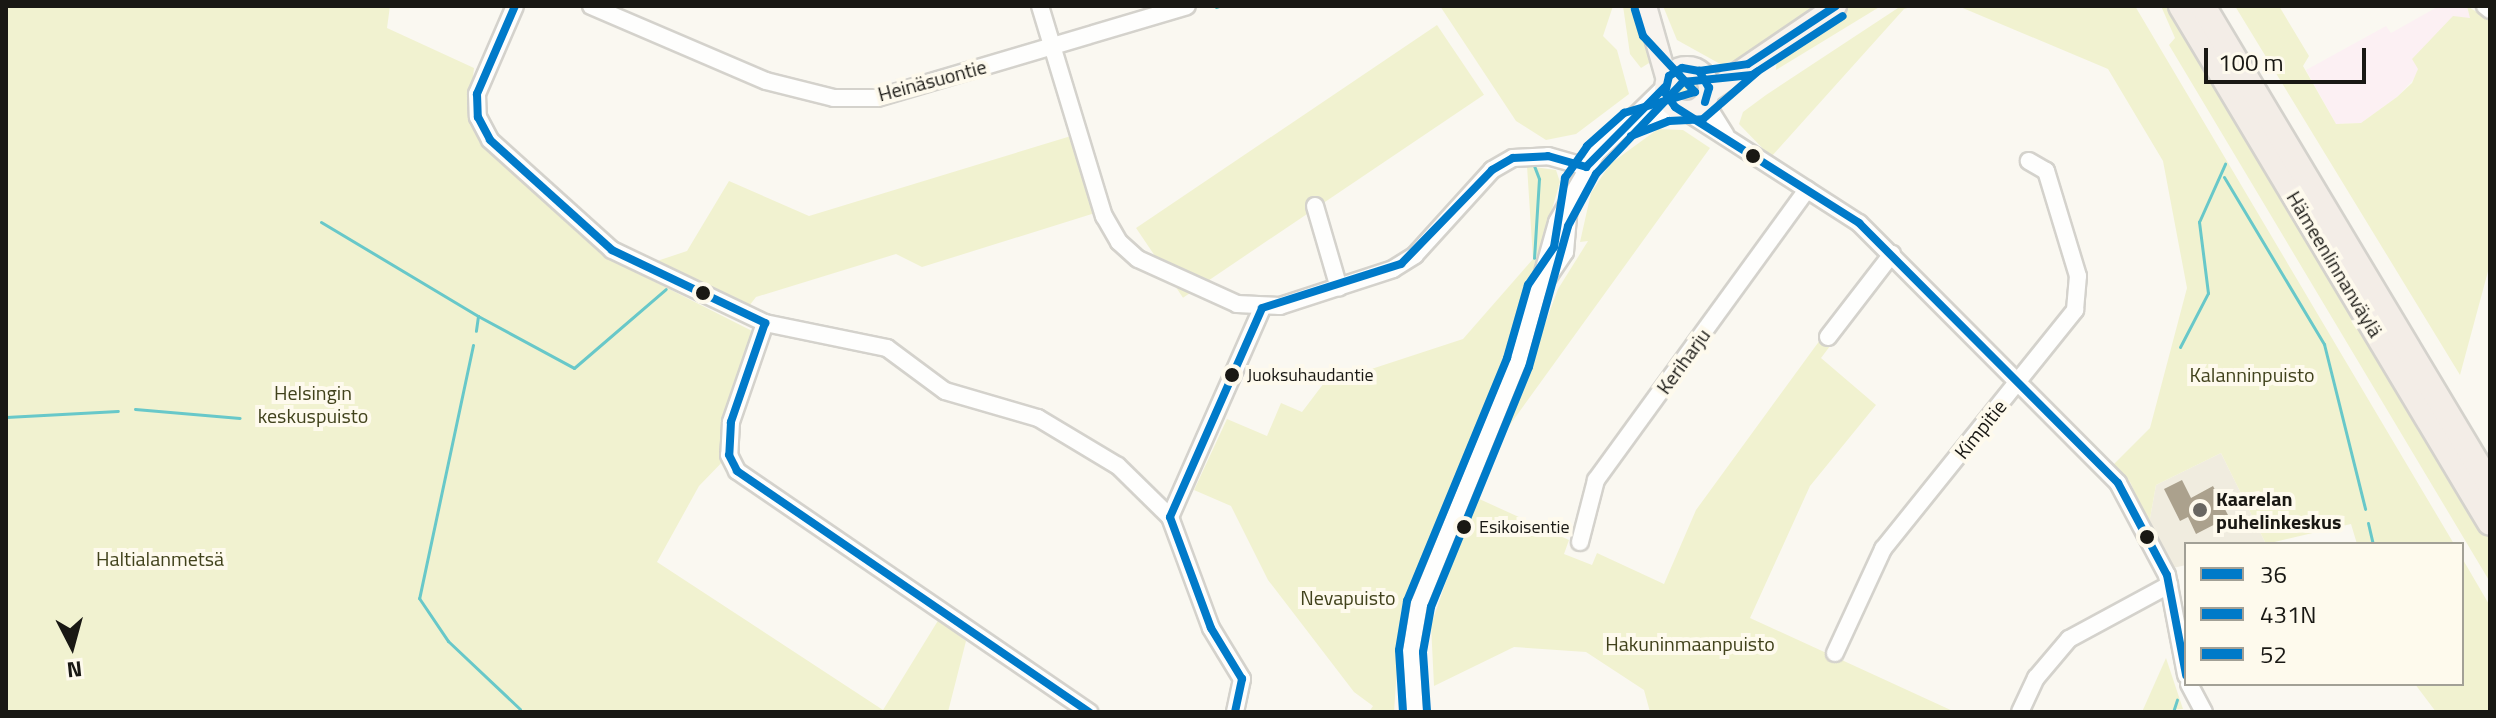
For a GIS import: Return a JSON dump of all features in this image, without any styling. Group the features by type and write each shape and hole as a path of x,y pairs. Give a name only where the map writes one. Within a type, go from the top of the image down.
{"highway":[{"name":"Hämeenlinnanväylä","path":"2181,6 2490,523"},
{"name":"Hämeenlinnanväylä","path":"2203,6 2490,485"}],"main road":[{"path":"1646,6 1666,84 1680,109 1706,97 1748,64 1836,6"},
{"path":"1653,29 1695,70 1706,97"},
{"path":"1666,84 1677,70 1748,64"}],"street":[{"path":"515,6 477,94 478,117 490,140 612,250 765,323 887,348 945,391 1038,418 1118,466 1170,517 1211,628 1242,679 1235,712"},
{"name":"Heinäsuontie","path":"591,6 766,81 824,97 877,98 1187,6"},
{"path":"1040,6 1104,216 1119,242 1157,269 1262,308 1339,288 1415,255 1505,162 1537,154 1586,167"},
{"path":"2485,6 2490,10"},
{"path":"1415,712 1411,651 1419,604 1518,362 1569,203 1586,167 1666,84"},
{"path":"1706,97 1729,139"},
{"path":"1630,123 1680,109 1807,190 1892,254 2118,483 2169,585 2184,664"},
{"name":"Kimpitie","path":"1835,653 1883,549 2072,316 2079,293 2046,171 2029,161"},
{"name":"Keriharju","path":"1580,542 1596,480 1807,190"},
{"path":"1315,206 1339,288"},
{"path":"1828,337 1892,254"},
{"path":"1170,517 1262,308"},
{"path":"765,323 731,422 729,455 737,471 1089,712"},
{"path":"2020,712 2036,678 2069,639 2169,585"},
{"path":"2190,686 2204,712"}],"shaded area":[{"path":"2439,6 2467,6 2471,18 2397,97 2361,123 2336,124 2306,70 2386,26 2391,33"},
{"path":"2221,453 2265,542 2184,542 2184,565 2173,568 2149,524 2156,485"}],"green space":[{"name":"Haltialanmetsä","path":"6,6 390,6 387,28 474,68 469,113 486,148 602,255 760,335 729,455 699,486 657,562 883,710 939,619 966,641 948,712 6,712"},
{"path":"1440,6 1613,6 1603,36 1617,50 1629,94 1576,134 1546,140 1516,121"},
{"path":"1623,6 1638,6 1641,29 1657,58 1641,68 1630,54"},
{"path":"1663,6 1824,6 1762,49 1722,65 1677,40"},
{"path":"1849,6 1881,6 1776,70 1777,55"},
{"path":"1901,6 1914,6 1904,9 1771,157 1739,124 1743,112 1766,95"},
{"name":"Kalanninpuisto","path":"1958,6 2135,6 2453,542 2356,542 2351,524 2265,542 2221,453 2156,485 2149,524 2130,482 2112,466 2150,428 2187,288 2163,161 2108,69"},
{"path":"2161,6 2170,6 2490,539 2490,582 2169,45 2175,38"},
{"path":"2235,6 2279,6 2309,56 2303,66 2336,124 2361,123 2397,97 2412,83 2418,69 2412,59 2453,16 2470,18 2467,6 2490,20 2490,264 2460,375"},
{"path":"1437,25 1484,95 1183,298 1136,228"},
{"path":"1687,74 1697,78 1701,88 1697,98 1687,102 1677,98 1673,88 1677,78"},
{"path":"1658,129 1683,130 1710,148 1504,433 1558,289 1588,241 1580,242 1591,193 1610,164"},
{"path":"1071,136 1095,213 922,267 896,254 756,297 749,306 654,262 687,251 729,181 809,216"},
{"name":"Nevapuisto","path":"1527,166 1556,170 1560,182 1511,349 1401,611 1394,712 1369,712 1373,706 1354,692 1268,580 1231,506 1194,490 1227,419 1267,436 1281,403 1302,412 1327,379 1341,385 1344,378 1463,339 1533,259"},
{"name":"Hakuninmaanpuisto","path":"1820,340 1830,346 1821,358 1876,405 1810,486 1750,618 1955,712 1650,712 1644,690 1586,652 1514,647 1434,686 1431,625 1475,497 1569,540 1564,554 1592,565 1597,553 1664,584 1696,510"},
{"path":"2464,561 2490,606 2490,712 2436,712 2416,686 2464,686"},
{"path":"2166,658 2183,709 2142,712"}],"building":[{"name":"Kaarelan puhelinkeskus","path":"2182,480 2191,498 2213,486 2229,517 2196,534 2188,517 2180,521 2164,489"}],"waterway":[{"path":"1533,163 1539,179 1534,258"},
{"path":"2180,347 2208,293 2199,222 2225,164"},
{"path":"2224,177 2324,344 2365,509"},
{"path":"321,222 478,316 476,331"},
{"path":"478,316 574,368 666,289"},
{"path":"473,345 419,598 448,641 520,709"},
{"path":"135,409 240,418"},
{"path":"6,417 118,411"},
{"path":"2368,523 2373,542"},
{"path":"2173,712 2177,700"}],"transit line":[{"name":"36","path":"515,6 477,94 478,117 490,140 612,250 765,323"},
{"name":"36","path":"1699,71 1748,64 1836,6"},
{"name":"52","path":"1403,712 1399,650 1407,601 1507,358 1528,285 1554,247 1565,178 1587,146 1624,113 1695,92 1643,36 1635,9"},
{"name":"431N","path":"1427,711 1423,652 1431,607 1529,367 1568,226 1596,174 1683,82 1752,75 1843,16"},
{"name":"36","path":"1705,102 1709,88 1699,71 1682,68 1669,76 1665,93 1675,107 1859,223 2118,483 2167,575 2184,664"},
{"name":"431N","path":"1631,136 1669,121 1703,119 1757,72"},
{"name":"36","path":"1586,167 1665,87"},
{"name":"36","path":"1262,308 1401,264 1492,170 1513,158 1548,156 1586,167"},
{"name":"36","path":"1235,712 1242,679 1211,628 1170,517 1262,308"},
{"name":"36","path":"765,323 731,422 729,455 737,471 1089,712"}],"place":[{"name":"Juoksuhaudantie","path":"1232,375"},
{"name":"Kaarelan puhelinkeskus","path":"2200,510"},
{"name":"Esikoisentie","path":"1464,527"}],"park label":[{"name":"Helsingin keskuspuisto","path":"313,404"}]}
